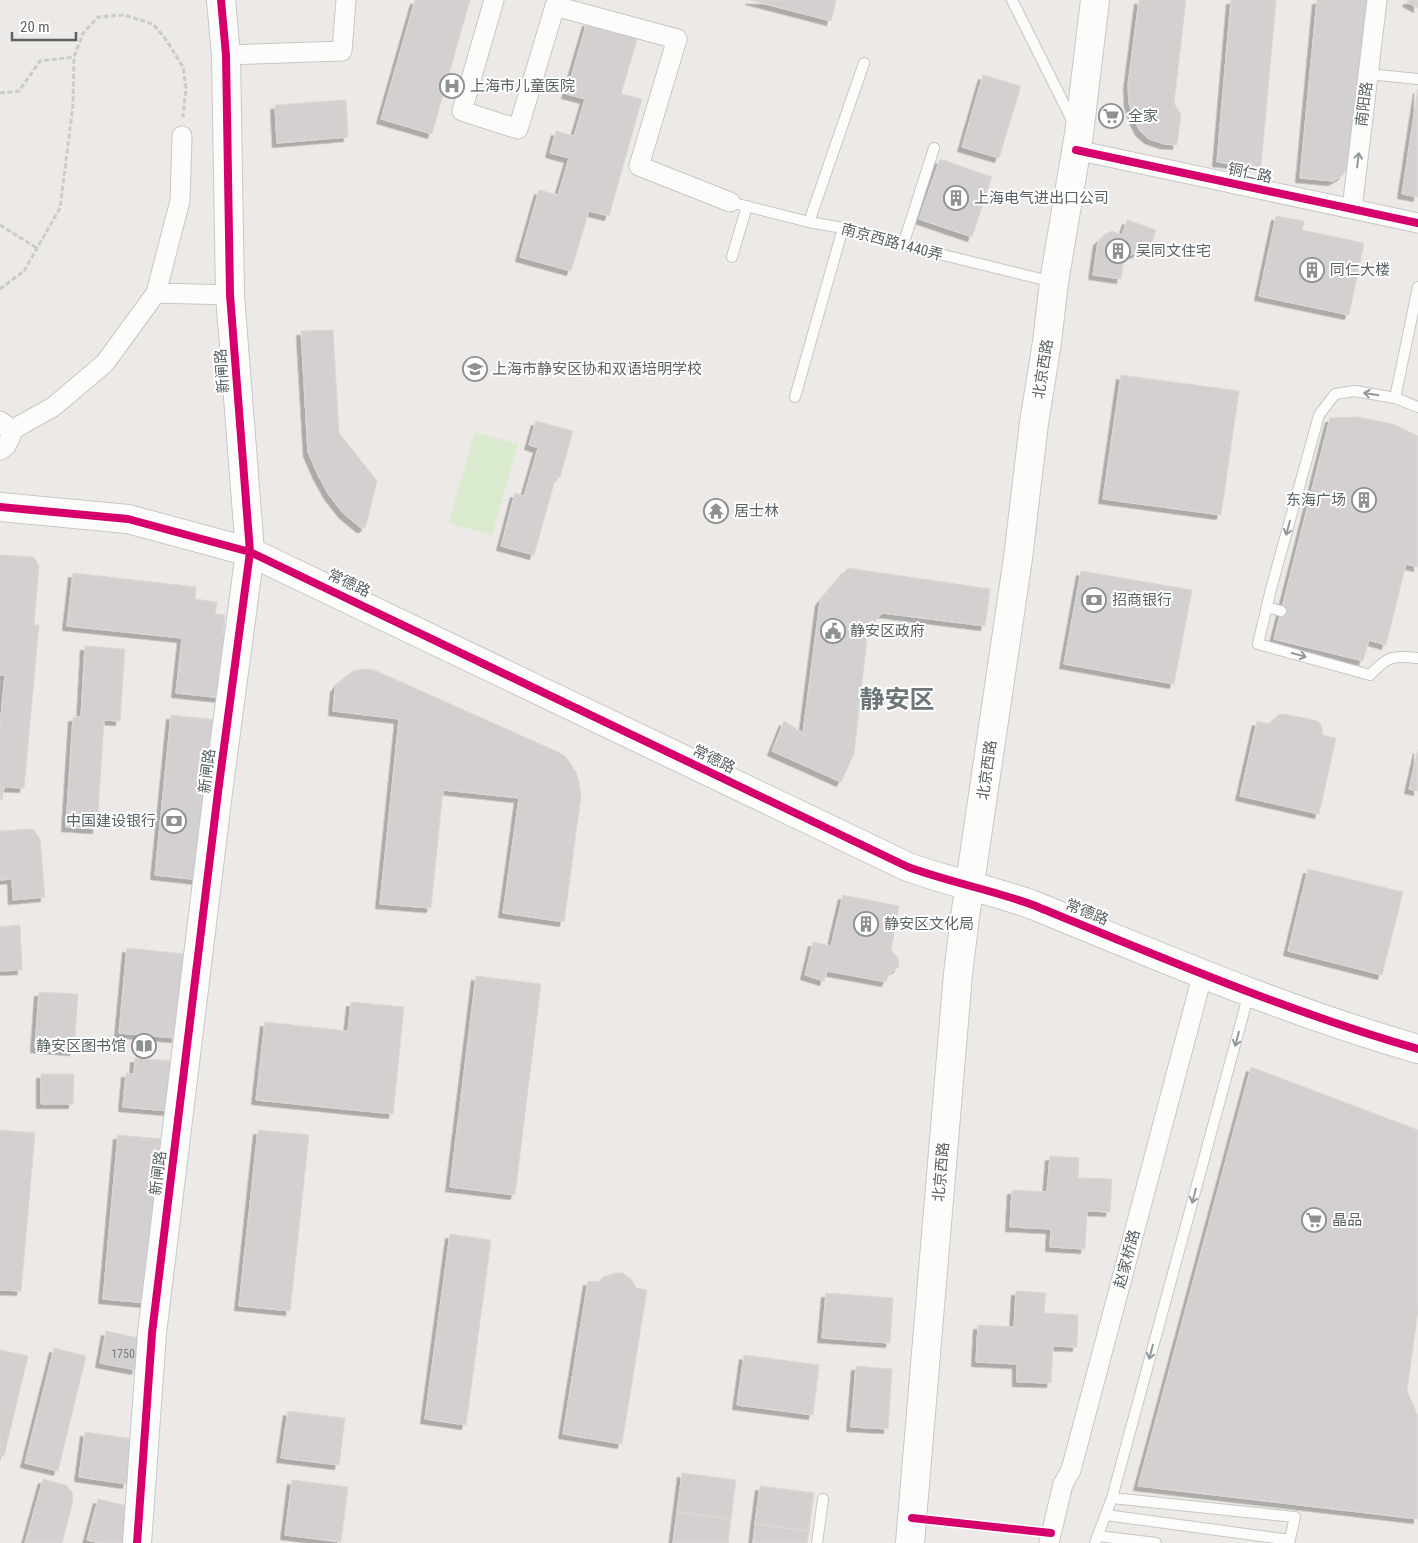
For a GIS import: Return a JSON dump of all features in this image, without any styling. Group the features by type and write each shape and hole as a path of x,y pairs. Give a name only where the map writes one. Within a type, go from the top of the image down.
{"main road":[{"name":"新闸路","path":"137,1543 152,1333 250,552 230,295 226,55 221,0"},
{"name":"北京西路","path":"910,1543 958,974 1018,558 1034,423 1054,282 1077,142 1095,0"},
{"name":"常德路","path":"0,507 128,519 250,552 908,867 1033,904 1250,992 1418,1049"}],"street":[{"path":"226,55 342,51 346,0"},
{"path":"494,0 462,111 518,128 555,6 677,39 639,166 739,204"},
{"name":"南阳路","path":"1352,209 1377,0"},
{"path":"0,450 9,442 5,426 53,407 105,363 156,293 180,201 182,136"},
{"name":"铜仁路","path":"1077,142 1352,209 1418,223"},
{"path":"156,293 230,295"},
{"name":"赵家桥路","path":"1049,1543 1063,1484 1071,1470 1203,973"}],"lane":[{"path":"1012,0 1077,142"},
{"path":"809,222 864,63"},
{"path":"1368,74 1418,79"},
{"path":"903,245 934,148"},
{"name":"南京西路1440弄","path":"739,204 809,222 843,228 903,245 1054,282"},
{"path":"732,257 739,204"},
{"path":"795,397 843,228"},
{"path":"1394,398 1418,286"},
{"path":"1418,406 1394,398 1355,391 1335,394 1319,415 1258,644 1370,675 1383,662 1398,655 1418,658"},
{"path":"1267,607 1281,611"},
{"path":"1156,1543 1097,1539 1112,1498 1250,992"},
{"path":"1106,1515 1290,1541 1295,1517 1112,1498"},
{"path":"817,1543 823,1499"}],"path":[{"path":"0,289 24,271 60,208 73,105 74,57 83,33 98,17 124,15 153,24 167,41 184,67 186,89 182,136"},
{"path":"0,94 19,91 40,61 74,57"},
{"path":"0,225 37,248"}],"green space":[{"path":"475,432 518,444 492,535 449,523"}],"building":[{"path":"415,0 470,0 432,134 381,119"},
{"path":"750,0 836,0 831,21"},
{"path":"1139,0 1186,0 1174,103 1181,115 1177,145 1164,144 1149,139 1140,131 1129,103 1128,85"},
{"path":"1231,0 1276,0 1261,167 1217,162"},
{"path":"1317,0 1367,0 1349,165 1343,175 1333,181 1300,178"},
{"path":"1408,0 1418,0 1418,8 1407,2"},
{"path":"587,22 638,36 621,94 642,99 609,216 589,211 571,271 520,257 539,190 558,195 569,158 550,153 556,131 574,136 585,99 566,94"},
{"path":"983,75 1021,86 999,158 962,147"},
{"path":"1418,89 1418,197 1402,194"},
{"path":"346,100 348,137 277,143 275,105"},
{"name":"上海电气进出口公司","path":"940,159 992,177 972,237 919,219"},
{"name":"同仁大楼","path":"1276,216 1304,221 1302,230 1364,243 1349,315 1259,296"},
{"name":"吴同文住宅","path":"1127,220 1156,230 1151,245 1143,243 1137,253 1124,257 1121,279 1093,275 1098,241 1112,231 1122,235"},
{"path":"333,330 339,433 377,481 364,528 361,528 343,513 329,495 308,452 301,331"},
{"path":"1121,375 1239,391 1221,515 1103,499"},
{"name":"东海广场","path":"1357,417 1393,424 1418,436 1418,567 1406,564 1386,645 1369,640 1363,661 1274,639 1330,418"},
{"path":"536,421 573,431 560,477 556,476 534,555 501,546 515,493 524,496 538,448 529,445"},
{"path":"0,555 34,557 39,566 34,625 39,625 24,788 4,787 2,800 0,800 0,727 5,675 0,675"},
{"path":"848,568 990,589 985,626 882,613 868,630 854,754 841,782 772,751 784,721 803,733 820,601"},
{"path":"1081,571 1192,590 1174,684 1064,664"},
{"path":"73,573 196,587 195,599 217,602 215,614 225,615 223,638 230,639 223,698 176,693 182,638 67,626"},
{"path":"85,646 125,649 120,721 104,720 97,829 66,827 73,717 81,717"},
{"path":"363,669 374,670 566,757 576,772 581,796 564,922 503,913 519,798 443,790 431,908 380,904 399,719 333,711 335,688 340,681 353,671"},
{"path":"1284,714 1319,722 1323,735 1336,738 1319,814 1240,796 1257,721 1270,724 1278,715"},
{"path":"171,715 217,720 200,880 155,875"},
{"path":"1418,749 1418,791 1409,789"},
{"path":"33,829 40,839 45,897 13,900 12,879 0,880 0,831"},
{"path":"1308,869 1403,892 1382,975 1288,951"},
{"name":"静安区文化局","path":"843,895 899,906 891,950 898,958 899,967 890,973 886,982 827,971 824,981 805,975 813,942 831,946"},
{"path":"20,925 22,970 0,971 0,927"},
{"path":"127,948 184,954 176,1038 119,1033"},
{"path":"476,976 541,984 515,1195 450,1187"},
{"path":"39,992 78,994 74,1051 35,1048"},
{"path":"351,1002 404,1007 393,1114 256,1100 265,1022 348,1031"},
{"path":"135,1058 173,1061 169,1111 123,1107 126,1073 134,1074"},
{"name":"晶品","path":"1251,1067 1418,1130 1418,1310 1407,1391 1418,1416 1418,1519 1138,1486"},
{"path":"41,1074 74,1074 73,1104 41,1104"},
{"path":"0,1130 35,1133 21,1291 0,1290"},
{"path":"258,1130 309,1135 290,1311 239,1306"},
{"path":"118,1135 162,1139 147,1303 103,1299"},
{"path":"1050,1156 1079,1158 1078,1178 1112,1179 1110,1212 1087,1211 1085,1249 1050,1247 1051,1229 1010,1227 1012,1190 1047,1192"},
{"path":"450,1234 491,1240 466,1425 425,1419"},
{"path":"622,1273 627,1276 636,1288 647,1290 622,1444 563,1434 588,1281 599,1282 603,1277"},
{"path":"1016,1291 1046,1293 1044,1313 1078,1315 1077,1347 1053,1346 1051,1383 1017,1382 1017,1364 976,1362 978,1325 1014,1327"},
{"path":"826,1293 893,1298 890,1343 822,1338"},
{"path":"106,1331 143,1339 136,1370 100,1363"},
{"path":"54,1348 86,1356 58,1471 25,1463"},
{"path":"0,1350 28,1356 4,1456 0,1455"},
{"path":"744,1355 819,1365 813,1415 737,1405"},
{"path":"856,1366 892,1369 888,1429 851,1427"},
{"path":"288,1411 345,1418 339,1465 281,1458"},
{"path":"85,1432 133,1439 127,1484 79,1477"},
{"path":"682,1473 736,1480 731,1519 677,1512"},
{"path":"43,1479 66,1485 72,1492 73,1501 62,1543 25,1543"},
{"path":"292,1480 348,1487 341,1542 285,1535"},
{"path":"760,1486 814,1493 809,1531 755,1524"},
{"path":"98,1499 132,1507 123,1543 101,1543 87,1540"},
{"path":"677,1512 731,1519 728,1543 673,1543"},
{"path":"755,1524 809,1531 807,1543 753,1543"}],"cycle path":[{"path":"137,1543 152,1333 218,792 250,552 230,295 226,55 221,0"},
{"path":"1076,150 1418,223"},
{"path":"0,507 128,519 250,552 908,867 1033,905 1176,963 1320,1018 1418,1049"},
{"path":"912,1518 1051,1533"}],"place":[{"name":"上海市儿童医院","path":"452,86"},
{"name":"全家","path":"1111,116"},
{"name":"上海电气进出口公司","path":"956,198"},
{"name":"吴同文住宅","path":"1118,251"},
{"name":"同仁大楼","path":"1312,270"},
{"name":"上海市静安区协和双语培明学校","path":"475,369"},
{"name":"东海广场","path":"1364,500"},
{"name":"居士林","path":"716,511"},
{"name":"招商银行","path":"1094,600"},
{"name":"静安区政府","path":"833,631"},
{"name":"中国建设银行","path":"174,821"},
{"name":"静安区文化局","path":"866,924"},
{"name":"静安区图书馆","path":"144,1046"},
{"name":"晶品","path":"1314,1220"}],"district":[{"name":"静安区","path":"897,699"}]}
